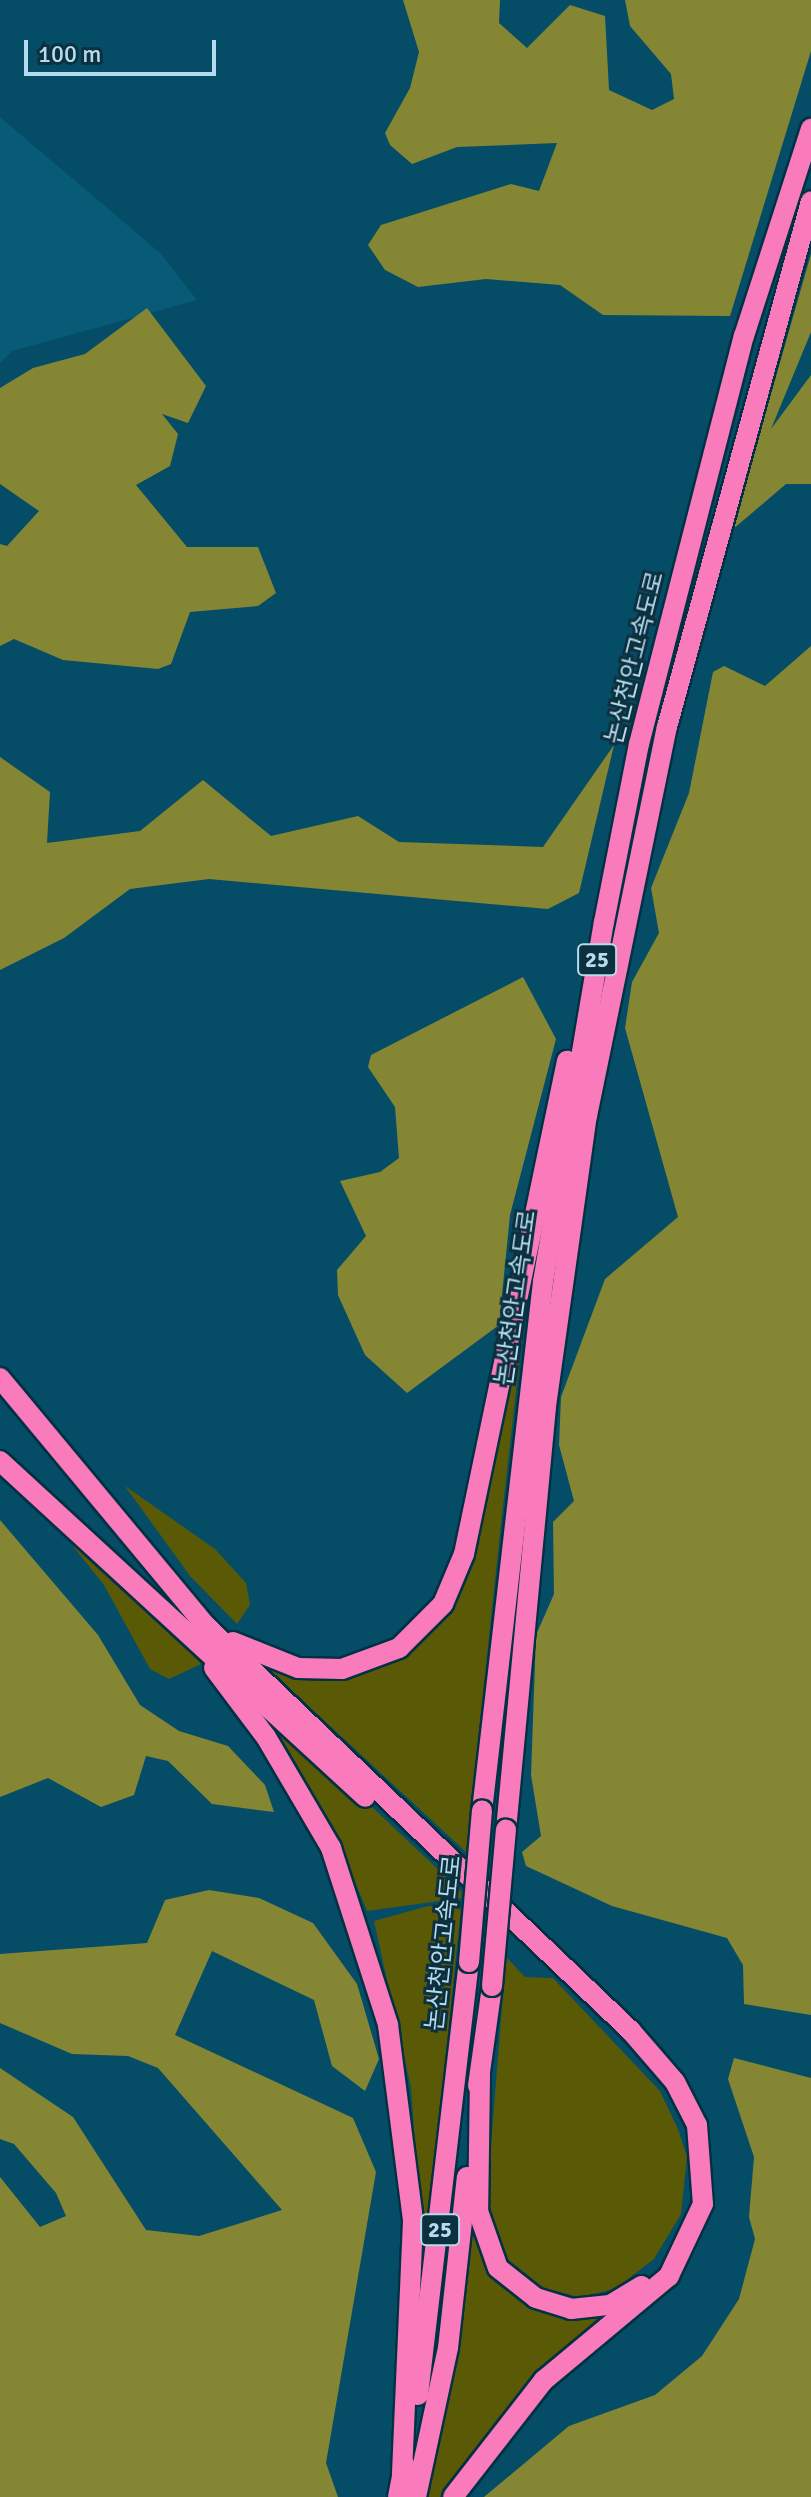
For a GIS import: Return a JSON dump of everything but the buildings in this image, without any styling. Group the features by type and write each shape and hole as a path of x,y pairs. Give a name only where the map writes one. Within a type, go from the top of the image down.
{"highway":[{"name":"논산천안고속도로","path":"398,2497 428,2341 482,1811 543,1282 604,922 639,744 740,351 811,129"},
{"name":"논산천안고속도로","path":"416,2497 448,2348 492,1986 548,1392 587,1116 667,727 811,201"},
{"path":"206,1626 276,1662 342,1669 399,1648 443,1604 464,1554 540,1165 604,922"},
{"path":"0,1378 206,1626 631,2031 675,2082 697,2125 703,2204 669,2276 544,2380 453,2497"},
{"path":"0,1461 167,1609 657,2077 687,2135 692,2194 674,2248 637,2290 596,2308 559,2308 498,2268 478,2211 480,2076"},
{"path":"167,1609 241,1702 312,1812 343,1876 379,1989 411,2190 402,2476"}],"shaded area":[{"path":"403,0 500,0 499,23 527,48 570,5 605,16 609,90 652,110 674,99 671,74 630,26 625,0 811,0 811,51 730,316 603,315 560,285 486,279 418,287 385,270 368,245 381,225 511,184 539,191 557,143 457,147 412,164 390,145 385,133 410,88 419,52"},
{"path":"0,117 160,253 197,300 12,351 0,363"},
{"path":"811,254 811,332 771,429 811,375 811,484 786,484 732,530"},
{"path":"147,308 206,386 188,423 162,414 178,434 170,466 136,485 187,547 258,547 276,593 258,606 190,612 171,664 158,669 63,660 14,639 0,646 0,544 7,546 39,511 0,484 0,388 33,368 85,354"},
{"path":"811,646 811,2015 744,2004 743,1965 727,1938 612,1906 526,1866 522,1852 541,1836 531,1775 536,1635 554,1594 553,1522 574,1501 559,1445 561,1397 605,1279 678,1217 625,1028 632,982 659,933 651,888 689,793 713,672 724,666 765,686"},
{"path":"614,745 579,893 548,909 209,879 130,889 64,938 0,970 0,757 50,792 47,843 140,831 203,780 271,836 358,816 399,842 543,847"},
{"path":"523,977 556,1039 510,1215 499,1325 407,1393 365,1355 338,1295 337,1270 366,1236 340,1181 380,1172 399,1158 395,1107 368,1067 371,1055"},
{"path":"532,1253 466,1852 261,1662 329,1677 445,1614"},
{"path":"125,1486 215,1549 246,1583 250,1605 237,1624 190,1576"},
{"path":"0,1520 98,1635 140,1705 179,1731 228,1746 265,1785 274,1812 212,1804 168,1761 146,1756 134,1795 101,1807 48,1778 0,1797"},
{"path":"60,1530 186,1642 201,1664 169,1679 150,1669 104,1585"},
{"path":"243,1685 462,1892 461,1898 367,1911 334,1831"},
{"path":"209,1890 259,1898 313,1923 357,1984 379,2059 365,2091 332,2066 314,2000 212,1951 175,2035 353,2118 376,2172 326,2463 338,2497 0,2497 0,2177 40,2227 66,2216 56,2193 14,2144 0,2139 0,2068 73,2117 146,2230 199,2236 282,2210 158,2068 128,2056 72,2054 0,2023 0,1954 147,1943 165,1900"},
{"path":"428,1906 461,1908 424,2264 411,2088 374,1921"},
{"path":"506,1957 525,1977 553,1978 660,2091 678,2129 687,2157 681,2214 654,2259 615,2289 579,2297 535,2286 514,2274 485,2219"},
{"path":"734,2058 811,2078 811,2497 484,2497 569,2426 655,2395 702,2356 739,2299 755,2239 749,2217 754,2157 728,2079"},
{"path":"472,2233 486,2267 524,2303 561,2316 608,2314 503,2413 440,2497 428,2497"}]}
